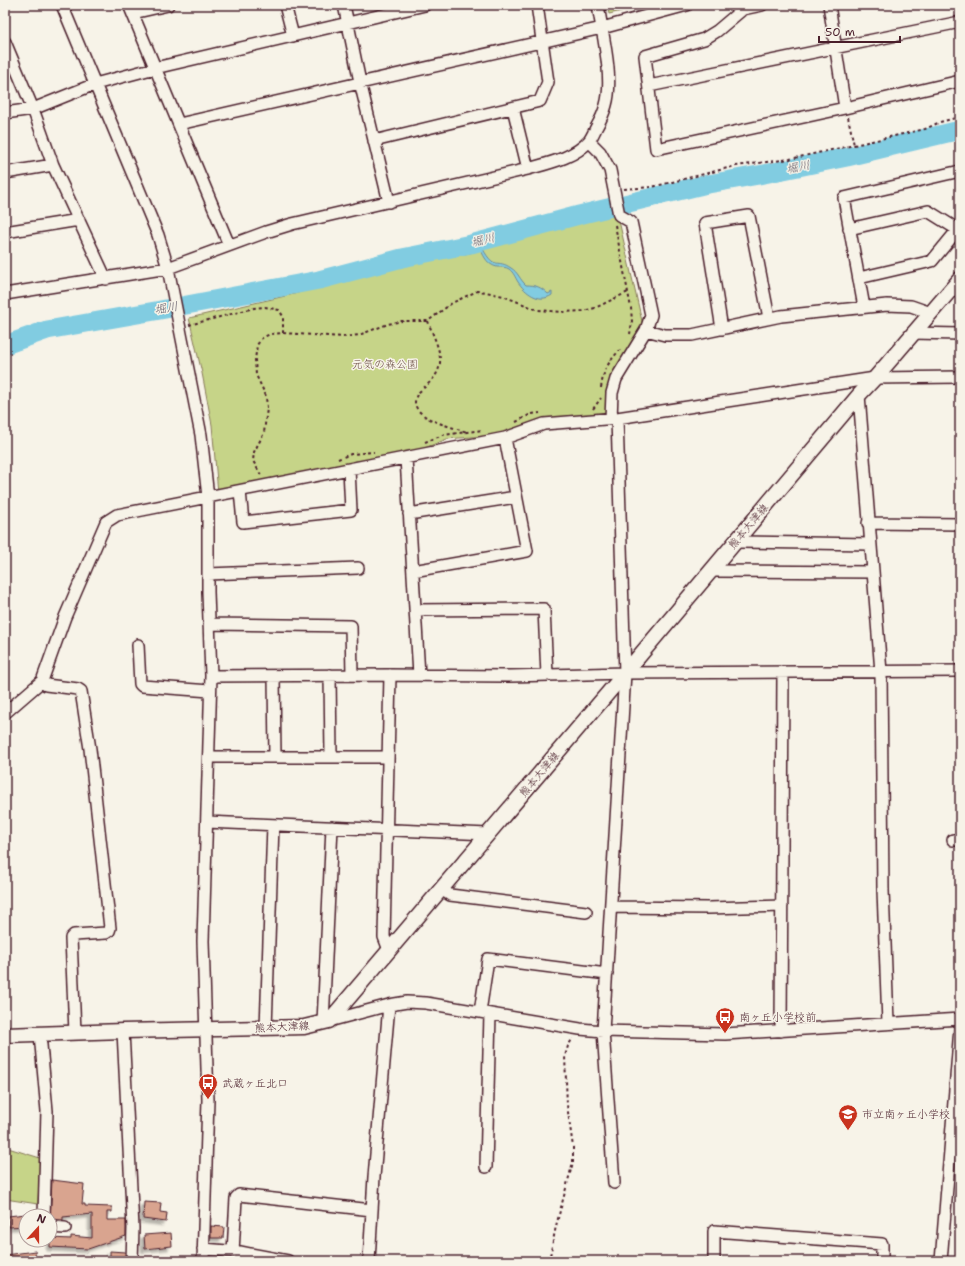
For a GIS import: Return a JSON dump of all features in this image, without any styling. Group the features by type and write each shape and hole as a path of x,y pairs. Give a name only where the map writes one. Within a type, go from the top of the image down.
{"main road":[{"name":"熊本大津線","path":"5,1035 75,1032 304,1028 326,1022 625,673 859,395 960,279"}],"street":[{"path":"62,5 158,235 168,268 201,435 208,497 208,574 211,676 203,941 208,1100 203,1261"},
{"path":"168,5 131,9 229,246"},
{"path":"285,5 293,36"},
{"path":"344,5 360,82 389,202"},
{"path":"5,114 33,110 95,84 155,68 348,23 402,7 425,5"},
{"path":"374,140 540,101 548,82 537,5"},
{"path":"5,294 168,268 292,224 528,169 559,160 576,151 589,141 600,122 606,105 608,68 598,5"},
{"path":"179,124 543,40 602,28 687,5"},
{"path":"762,5 743,9 717,32 704,39 645,56 656,149 845,108 960,81"},
{"path":"829,5 845,108"},
{"path":"649,86 960,22"},
{"path":"5,42 7,53 33,110 53,165 106,279"},
{"path":"513,108 528,169"},
{"path":"589,141 600,152 610,170 619,215 631,222 652,315 646,330 616,379 612,393 625,673 603,1031 614,1183"},
{"path":"5,173 53,165"},
{"path":"864,307 844,198 960,171"},
{"path":"849,229 928,211 959,230 932,261 859,278"},
{"path":"722,329 705,224 749,216 769,318"},
{"path":"5,232 79,220"},
{"path":"646,330 665,335 692,335 769,318 886,305 911,306 931,313"},
{"path":"912,333 960,334"},
{"path":"5,714 42,681 65,617 106,522 117,515 505,438 544,424 614,418 875,378 960,377"},
{"path":"859,395 881,672 883,890 888,1023"},
{"path":"413,571 527,551 505,438"},
{"path":"406,458 420,675"},
{"path":"240,491 243,522 351,510 349,469"},
{"path":"409,514 516,498"},
{"path":"868,523 960,524"},
{"path":"735,542 870,544"},
{"path":"208,574 358,568"},
{"path":"711,571 873,572"},
{"path":"415,610 544,609 547,675"},
{"path":"209,624 351,626 352,675"},
{"path":"138,645 140,684 142,686 210,691"},
{"path":"211,676 547,675 625,673 960,671"},
{"path":"781,1031 783,672"},
{"path":"330,675 330,757"},
{"path":"389,950 384,937 390,675"},
{"path":"274,676 275,757"},
{"path":"42,681 46,685 78,689 81,691 92,763 110,928 106,933 74,935 71,938 75,1032"},
{"path":"209,757 388,757"},
{"path":"207,822 488,834"},
{"path":"266,1028 273,825"},
{"path":"332,827 326,1022 389,1005 407,1002 426,1003 580,1029 603,1031 724,1034 960,1019"},
{"path":"441,889 450,895 586,912"},
{"path":"611,907 709,908 782,906"},
{"path":"486,1167 485,1013 488,959 607,974"},
{"path":"369,1261 374,1177 389,1005"},
{"path":"941,1261 960,1028"},
{"path":"123,1031 133,1228 132,1261"},
{"path":"40,1034 47,1111 44,1208"},
{"path":"238,1255 236,1198 239,1195 372,1210"},
{"path":"58,1228 65,1228"},
{"path":"714,1261 714,1231 882,1244 882,1261"},
{"path":"203,1249 288,1261"}],"path":[{"path":"845,108 854,145"},
{"path":"624,189 652,187 736,166 790,159 925,129 940,122 960,117"},
{"path":"619,215 614,217 631,308 632,322 630,335"},
{"path":"263,478 254,461 254,452 264,433 267,408 266,396 256,375 255,360 257,345 262,338 270,334 283,333 343,338 358,335 388,324 402,321 428,321 452,303 478,291 503,296 538,310 563,312 583,311 596,308 628,292"},
{"path":"180,325 254,308 265,307 279,310 283,316 283,333"},
{"path":"428,321 439,350 440,361 437,372 432,381 417,394 415,401 416,409 423,416 436,422 467,432"},
{"path":"590,412 596,406 601,397 604,373 611,359 622,347"},
{"path":"511,424 531,414 547,412"},
{"path":"423,443 443,435 486,430"},
{"path":"334,460 351,454 380,452"},
{"path":"549,1261 556,1226 573,1162 573,1147 567,1105 565,1056 568,1046 580,1029"}],"green space":[{"path":"607,5 647,5 609,14"},
{"name":"元気の森公園","path":"617,212 644,330 615,378 609,416 497,435 447,439 405,456 356,461 329,471 218,493 212,425 189,318 294,294 377,270 470,253 546,230"},
{"path":"5,1147 40,1158 38,1204 5,1199"}],"water":[{"path":"483,249 490,260 506,265 517,274 526,285 538,287 548,294 552,292 552,295 542,298 528,293 509,269 505,267 497,267 489,263 481,250"}],"building":[{"path":"52,1180 84,1184 82,1204 85,1204 85,1206 112,1207 112,1212 107,1212 107,1220 126,1220 126,1236 88,1249 58,1247 58,1238 71,1239 71,1236 92,1238 92,1214 63,1217 63,1220 58,1220 58,1208 51,1208"},
{"path":"144,1202 161,1203 160,1212 167,1213 166,1222 143,1219"},
{"path":"18,1215 18,1226 9,1227 8,1216"},
{"path":"211,1226 224,1227 223,1238 211,1238"},
{"path":"171,1233 172,1246 145,1249 144,1235"},
{"path":"35,1251 36,1261 5,1261 5,1255"},
{"path":"110,1251 125,1252 125,1261 110,1261"}],"waterway":[{"name":"堀川","path":"5,345 47,330 319,280 402,258 471,244 579,215 703,185 847,157 960,130"}],"place":[{"name":"南ヶ丘小学校前","path":"725,1034"},
{"name":"武蔵ヶ丘北口","path":"208,1100"},
{"name":"市立南ヶ丘小学校","path":"848,1131"}]}
